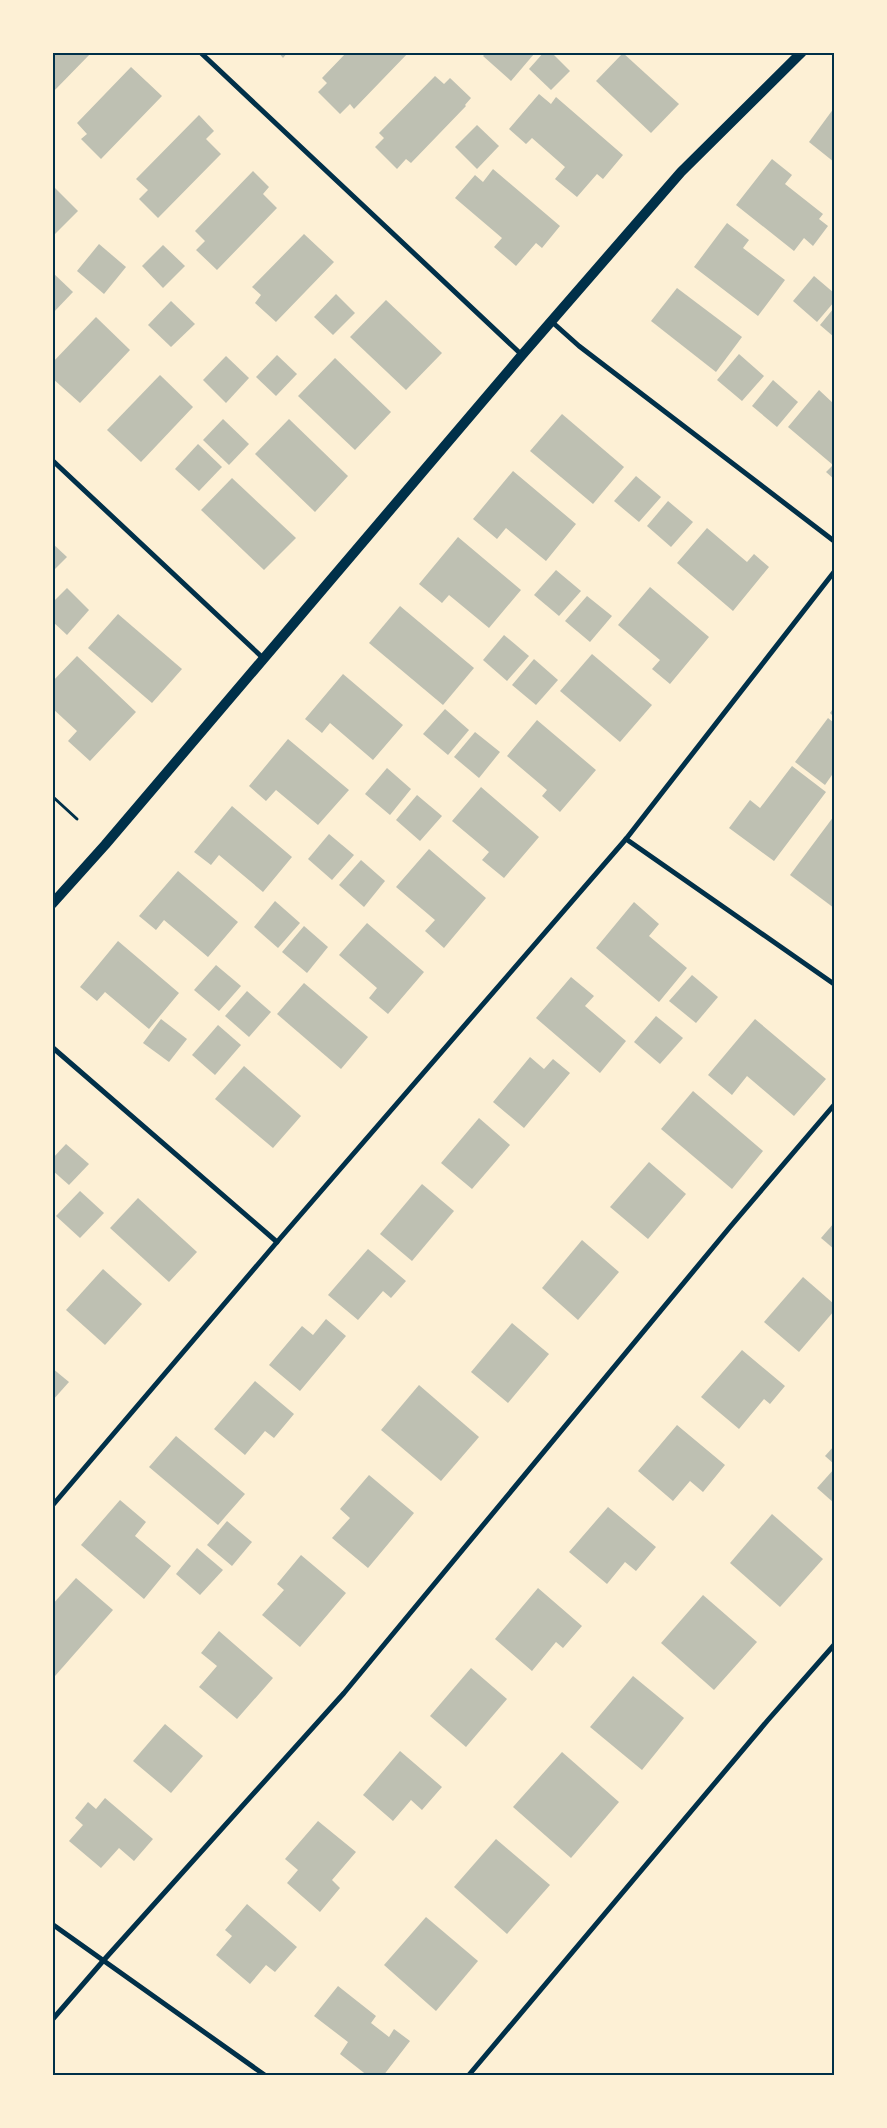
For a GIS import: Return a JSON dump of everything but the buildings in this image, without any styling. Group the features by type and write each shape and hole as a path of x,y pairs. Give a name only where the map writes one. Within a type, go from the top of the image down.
{"main road":[{"path":"52,904 105,845 680,172 802,52"}],"street":[{"path":"200,52 522,355"},
{"path":"551,322 834,541"},
{"path":"52,460 263,658"},
{"path":"52,1506 277,1242 626,840 834,572"},
{"path":"626,840 834,984"},
{"path":"52,1047 277,1242"},
{"path":"52,2020 344,1693 834,1105"},
{"path":"468,2076 768,1720 834,1645"},
{"path":"52,1924 266,2076"}],"path":[{"path":"52,796 77,819"}]}
